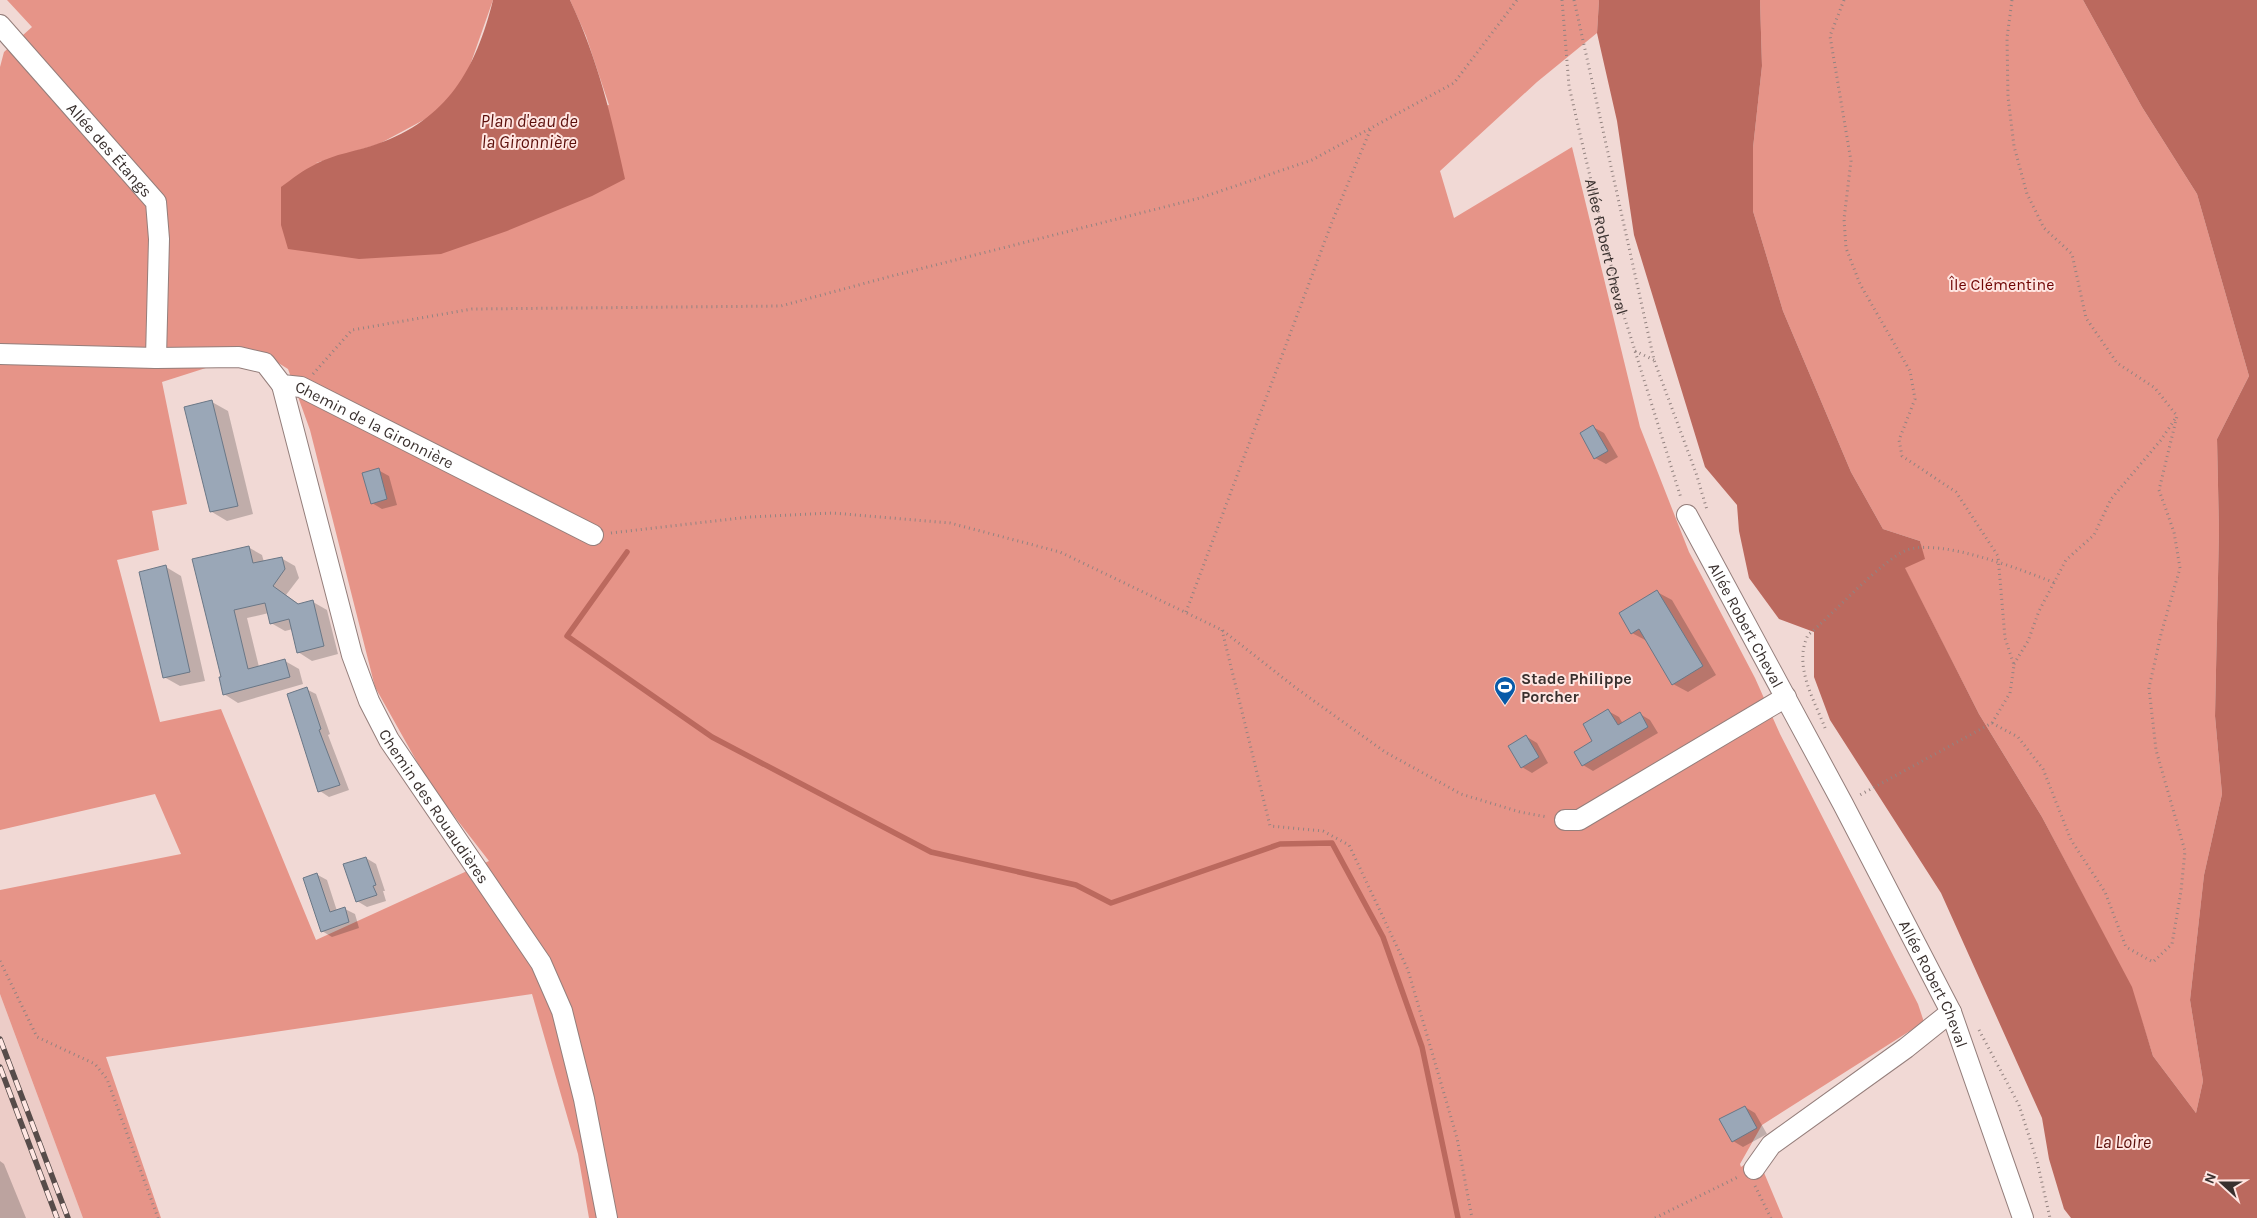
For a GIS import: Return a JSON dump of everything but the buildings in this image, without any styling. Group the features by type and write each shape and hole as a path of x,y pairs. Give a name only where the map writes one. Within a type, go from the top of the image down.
{"street":[{"name":"Allée des Étangs","path":"0,25 156,202 159,239 156,358"},
{"name":"Chemin de la Gironnière","path":"0,354 156,358 238,357 264,363 291,386 593,535"},
{"name":"Chemin des Rouaudières","path":"291,386 352,654 369,701 389,740 541,963 562,1011 584,1098 607,1218"},
{"name":"Allée Robert Cheval","path":"1687,515 1794,692 1951,1012 2023,1218"},
{"path":"1566,820 1579,820 1794,692"},
{"path":"1751,1170 1771,1145 1951,1012"}],"path":[{"path":"291,386 352,330 472,309 781,306 1200,198 1312,160 1454,83 1517,0"},
{"name":"Allée Robert Cheval","path":"1562,0 1569,86 1620,303 1672,476 1687,515"},
{"path":"1574,0 1654,360 1696,473 1708,514"},
{"path":"1844,0 1830,36 1851,162 1844,219 1846,248 1860,284 1910,371 1915,399 1899,440 1902,456 1956,492 1998,556 2005,638 2014,665"},
{"path":"2012,0 2007,38 2008,97 2014,146 2027,194 2044,228 2072,254 2086,318 2117,363 2155,388 2177,416"},
{"path":"1186,612 1332,222 1371,128"},
{"path":"1635,351 1654,360"},
{"path":"1861,795 1992,723 2010,693 2014,665 2028,641 2039,611 2066,560 2094,535 2111,499 2161,440 2177,416"},
{"path":"1992,723 2018,737 2043,769 2071,840 2105,892 2126,947 2154,962 2172,944 2181,892 2185,851 2156,750 2149,688 2161,634 2180,568 2174,532 2160,490 2177,416"},
{"path":"593,535 749,517 833,513 950,523 1060,552 1222,630 1296,688 1385,752 1452,789 1520,812 1566,820"},
{"path":"1825,728 1806,679 1802,658 1808,635 1883,565 1906,550 1917,548 1959,552 1998,561 2055,583"},
{"path":"1222,630 1270,826 1323,831 1349,845 1408,970 1457,1138 1472,1218"},
{"path":"1794,692 1830,736"},
{"path":"1856,786 1865,803"},
{"path":"0,961 37,1037 95,1064 107,1079 158,1218"},
{"path":"1978,1029 2019,1105 2036,1161 2050,1218"},
{"path":"1656,1218 1751,1170 1772,1218"}],"shaded area":[{"path":"0,994 17,1040 83,1218 0,1218"}],"green space":[{"path":"7,0 493,0 467,74 452,96 431,116 379,144 316,163 609,105 586,36 570,0 1599,0 1597,33 1537,82 1440,171 1454,218 1572,147 1640,427 1689,552 1755,678 1780,734 1918,1004 1924,1022 1762,1125 1740,1164 1741,1167 1757,1156 1783,1218 589,1218 578,1154 532,994 106,1057 161,1218 83,1218 0,994 0,890 181,854 155,794 0,830 0,67 4,52 32,27","holes":["259,351 288,369 310,430 375,687 430,785 489,861 316,940 221,709 160,722 117,560 159,550 152,511 187,504 162,382"]},
{"name":"Île Clémentine","path":"1760,0 2083,0 2142,107 2197,194 2249,376 2217,439 2219,531 2215,716 2222,794 2204,875 2190,1000 2203,1081 2196,1113 2153,1056 2131,987 2042,817 1979,714 1904,567 1924,559 1920,541 1883,529 1851,472 1783,311 1753,211 1753,148 1762,66"}],"water":[{"name":"Plan d'eau de la Gironnière","path":"493,0 570,0 580,22 603,88 625,179 592,196 507,231 441,254 359,259 288,249 281,225 281,187 311,166 401,134 422,121 440,106 455,89 478,48"},
{"name":"La Loire","path":"1599,0 1760,0 1762,66 1753,148 1753,211 1783,311 1851,472 1883,529 1920,541 1925,559 1905,568 1979,714 2042,817 2132,987 2153,1056 2196,1113 2203,1081 2190,1000 2204,875 2222,794 2215,716 2219,531 2217,439 2249,376 2197,194 2142,107 2083,0 2257,0 2257,1218 2071,1218 2064,1209 2049,1159 2042,1118 1941,893 1830,720 1814,677 1814,632 1779,619 1749,578 1739,531 1737,505 1705,467 1634,235 1617,121 1597,33"}],"waterway":[{"path":"627,552 567,636 712,737 931,852 1076,885 1111,903 1280,844 1332,843 1383,937 1422,1047 1458,1218"}],"railway":[{"path":"0,1039 68,1218"},
{"path":"0,1067 57,1218"}],"place":[{"name":"Stade Philippe Porcher","path":"1505,706"}]}
